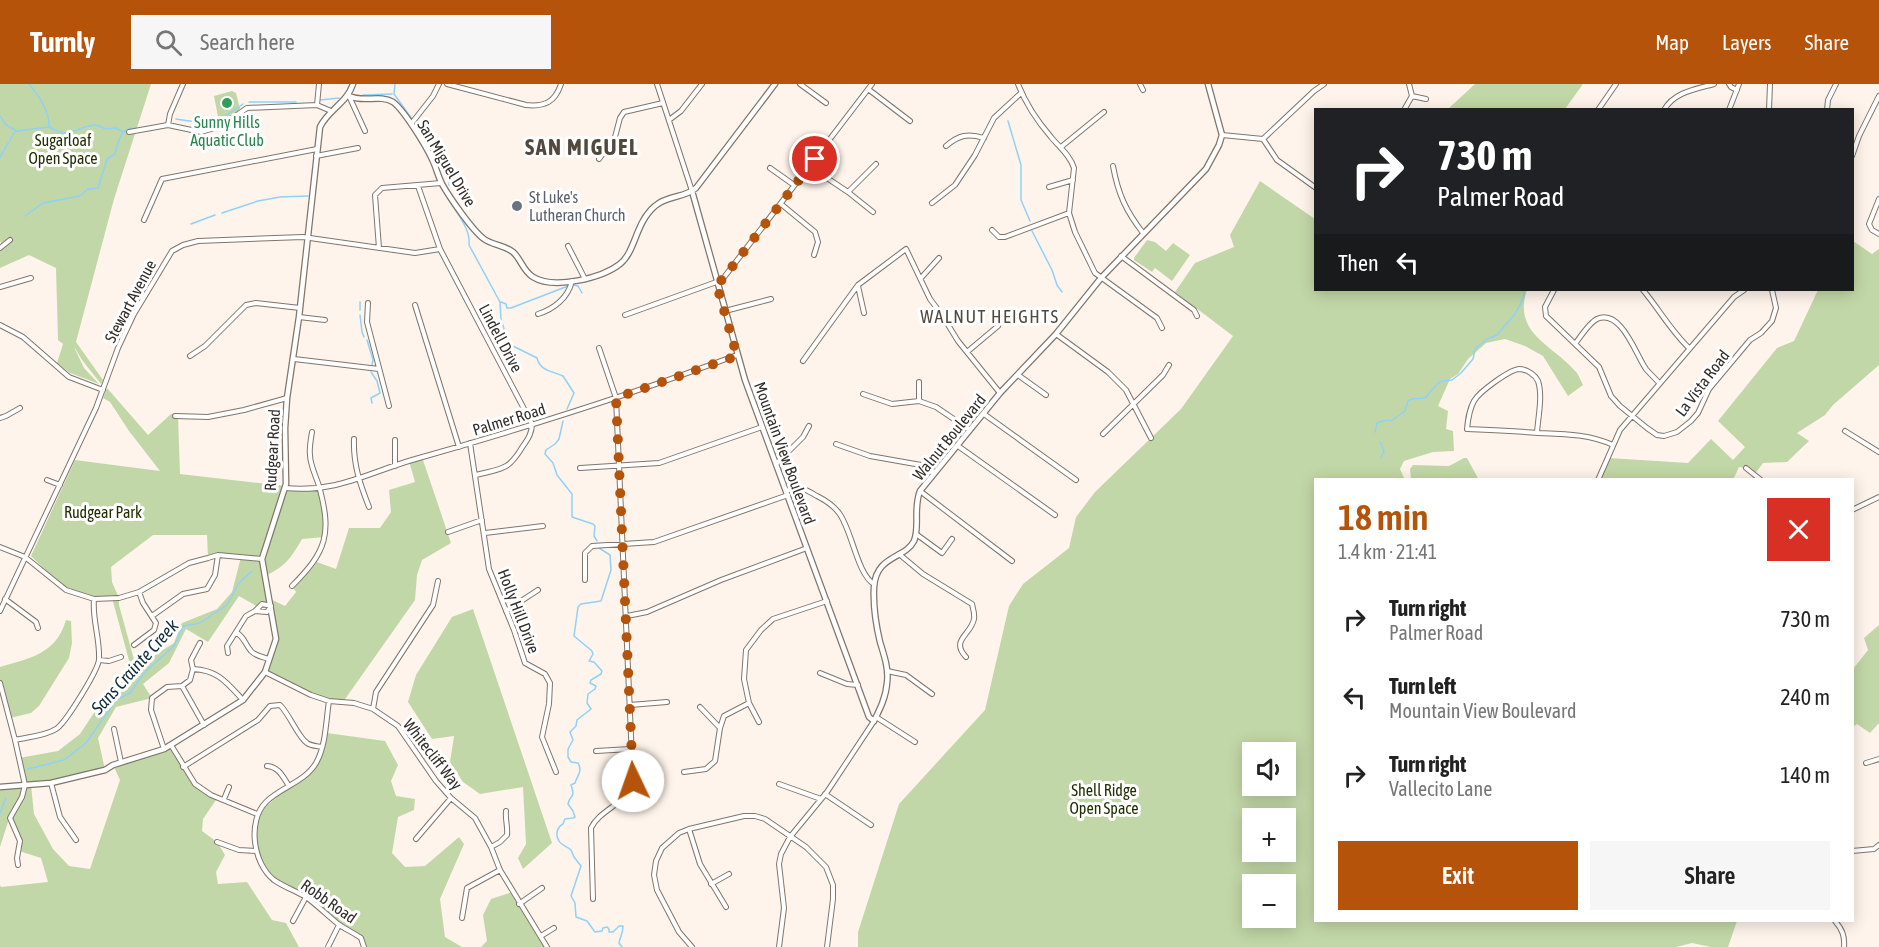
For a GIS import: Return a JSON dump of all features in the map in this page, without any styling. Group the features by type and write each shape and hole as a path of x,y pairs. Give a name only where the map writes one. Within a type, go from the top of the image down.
{"street":[{"path":"168,124 183,84"},
{"path":"317,105 320,84"},
{"path":"353,84 349,96 365,130"},
{"path":"411,124 433,96 439,84"},
{"path":"447,84 537,106 546,105 552,101 561,84"},
{"name":"Mountain View Boulevard","path":"657,84 692,191 737,356 869,717 875,719"},
{"path":"669,120 681,111 702,84"},
{"path":"692,191 775,84"},
{"path":"800,84 826,103"},
{"path":"625,315 722,280 873,84"},
{"path":"1018,84 1021,93 1051,137 1072,162 1074,168 1069,213 1075,232 1095,273 1157,318 1162,328"},
{"path":"1140,84 1143,90"},
{"path":"1208,84 1222,135 1263,139 1324,84"},
{"path":"1405,108 1412,96 1409,84"},
{"path":"1599,108 1616,84"},
{"path":"1665,108 1681,94 1714,84"},
{"path":"1729,84 1737,90"},
{"path":"1730,108 1739,84"},
{"path":"1769,108 1770,84"},
{"path":"1827,108 1828,100 1836,84"},
{"path":"868,89 910,121"},
{"path":"932,203 955,185 994,118 1021,93"},
{"name":"Rudgear Road","path":"0,787 51,783 105,770 121,762 164,749 243,700 265,672 276,639 262,559 285,488 287,398 294,359 320,127 331,111 349,96"},
{"name":"San Miguel Drive","path":"349,96 359,99 388,100 397,105 429,153 441,183 474,230 490,243 513,252 532,276 550,281 585,279 615,267 624,260 642,220 657,204 692,191"},
{"path":"1412,96 1426,99"},
{"path":"1854,150 1879,96"},
{"path":"599,159 615,137 624,112 663,103"},
{"path":"129,132 168,124 201,132 221,126 247,108 317,105 331,111"},
{"path":"1061,147 1104,112"},
{"name":"Walnut Boulevard","path":"916,534 916,504 920,491 1000,393 1056,334 1101,278 1201,175 1219,145 1222,135"},
{"path":"946,146 959,136 984,138"},
{"path":"1263,139 1277,160 1314,187"},
{"path":"316,156 358,148"},
{"path":"144,220 162,179 317,149"},
{"path":"849,192 876,164"},
{"path":"809,166 849,192 873,212"},
{"path":"1113,166 1117,189 1128,213 1143,233"},
{"path":"770,168 794,185"},
{"path":"1049,187 1073,180"},
{"path":"380,248 375,195 382,188 441,183"},
{"name":"Lindell Drive","path":"418,186 440,249 532,424"},
{"path":"1879,199 1869,224 1872,230 1879,234"},
{"path":"781,204 815,232 818,242 814,255"},
{"path":"993,230 999,237 1005,237 1069,213"},
{"name":"Stewart Avenue","path":"0,612 103,390 126,329 172,251 183,244 198,241 307,238 415,253 440,249"},
{"path":"0,248 10,240"},
{"path":"568,246 585,279"},
{"path":"803,361 858,285 906,249 930,299 951,331 1000,393"},
{"path":"1121,256 1194,310 1197,316"},
{"path":"921,278 939,258"},
{"path":"0,287 31,278"},
{"path":"538,314 548,311 561,301 569,292 572,281"},
{"path":"858,285 864,313"},
{"name":"La Vista Road","path":"1553,291 1545,307 1546,316 1599,367 1611,396 1631,416 1657,435 1671,434 1686,426 1698,413 1709,389 1750,340 1761,333 1772,321 1776,308 1772,291"},
{"path":"1644,291 1689,348"},
{"path":"1599,478 1620,430 1689,348 1734,297 1743,291"},
{"path":"724,311 771,299"},
{"path":"190,356 205,346 246,305 256,303 300,308"},
{"path":"368,303 367,322 389,406"},
{"path":"415,305 459,447"},
{"path":"299,317 325,320"},
{"path":"1575,344 1596,320 1605,318 1614,320 1626,334 1646,369 1659,383"},
{"path":"0,325 23,337 69,376 103,390"},
{"path":"967,352 998,326"},
{"path":"1056,334 1108,372 1126,390 1151,438"},
{"path":"593,899 591,828 631,789 633,781 616,398 599,348"},
{"name":"Palmer Road","path":"285,488 320,489 358,480 394,466 616,398 737,356"},
{"path":"294,359 379,369"},
{"path":"1102,434 1163,375 1169,365"},
{"path":"1537,433 1539,390 1537,379 1528,371 1519,369 1509,372 1474,399 1469,412 1467,429 1598,438 1612,445"},
{"path":"1018,375 1046,395"},
{"path":"919,382 919,401"},
{"path":"863,394 892,404 919,401 936,407 970,430"},
{"path":"175,416 208,417 287,398"},
{"path":"0,418 20,408"},
{"path":"984,414 1076,480"},
{"path":"476,475 507,466 514,461 531,434 532,424"},
{"path":"776,464 802,437 809,426"},
{"path":"580,468 659,464 762,427"},
{"path":"1845,431 1879,452"},
{"path":"292,586 309,569 323,545 326,525 320,489 310,455 312,432"},
{"path":"354,439 353,455 358,480 369,507"},
{"path":"394,466 395,440"},
{"name":"Holly Hill Drive","path":"470,443 491,578 521,646 525,663 545,674 550,683 549,704 542,737 556,772"},
{"path":"836,444 872,456 921,465 934,473"},
{"path":"958,446 1055,515"},
{"path":"1746,468 1758,478"},
{"path":"46,480 60,485"},
{"path":"585,580 585,553 588,549 599,545 654,542 798,488 804,488 835,508 844,521 866,576 874,584"},
{"path":"920,491 1012,561"},
{"path":"1854,509 1879,497"},
{"path":"448,531 482,520"},
{"path":"485,533 543,526"},
{"path":"779,947 784,908 781,854 790,837 825,794 875,719 886,691 887,671 878,633 874,584 879,571 884,564 912,544 916,534 942,553 952,539"},
{"path":"0,547 26,557 66,590 94,599 119,598 139,592 189,563 218,555 262,559"},
{"path":"627,616 646,612 807,548"},
{"path":"899,554 923,574 972,604 974,620 960,645 960,650 966,657"},
{"path":"152,616 183,594 207,589 215,575 218,555"},
{"path":"373,709 376,693 433,605 438,581"},
{"path":"506,611 538,590"},
{"path":"134,645 154,630 156,623 139,592"},
{"path":"5,599 36,622 38,628"},
{"path":"15,740 49,732 62,724 99,660 93,613 94,599"},
{"path":"759,722 749,703 744,679 746,650 761,630 773,619 827,601"},
{"path":"228,653 227,646 246,616 262,604 271,606 267,612 255,611"},
{"path":"236,632 244,638 251,651 269,659"},
{"path":"164,749 151,710 152,698 167,687 182,687 190,680 193,669 191,660 200,643"},
{"path":"99,660 109,661 121,657"},
{"path":"193,669 206,670 220,677 243,700"},
{"path":"887,671 906,675 932,694"},
{"name":"Whitecliff Way","path":"265,672 311,695 373,709 398,726 436,781 451,798 475,818 500,870 546,947"},
{"path":"820,673 847,684 858,685"},
{"path":"0,683 25,786 22,797 10,818 20,841 18,865"},
{"path":"182,687 204,725"},
{"path":"217,842 239,850 256,851 257,814 266,802 311,770 322,747 330,701"},
{"path":"630,705 667,702"},
{"path":"684,772 706,769 715,761 724,716 749,703"},
{"path":"183,767 258,720 270,706 280,705 288,713 307,743 322,747"},
{"path":"700,707 720,728"},
{"path":"875,719 915,742"},
{"path":"114,729 121,762"},
{"path":"171,745 195,784 211,795 257,814"},
{"path":"596,751 631,749"},
{"path":"1866,763 1879,759"},
{"path":"267,766 278,770 289,786"},
{"path":"51,783 60,817 76,840"},
{"path":"779,784 821,799"},
{"path":"224,799 229,787"},
{"path":"825,794 871,825"},
{"path":"416,839 451,798"},
{"path":"491,848 507,835 506,811"},
{"path":"692,947 679,932 657,890 654,875 656,861 662,848 679,833 689,829 744,816 755,816 765,819 806,847 826,867 833,885 827,947"},
{"path":"689,829 694,849 711,884 726,907"},
{"path":"1854,851 1874,849 1879,845"},
{"name":"Robb Road","path":"256,851 263,868 274,880 306,897 339,925 361,938 364,947"},
{"path":"462,918 467,888 500,870"},
{"path":"711,884 729,874"},
{"path":"519,904 542,888"},
{"path":"293,921 306,897"},
{"path":"1836,922 1842,929 1845,938 1844,947"},
{"path":"328,947 339,925"},
{"path":"540,936 554,928"}],"green space":[{"name":"Sugarloaf Open Space","path":"0,84 151,84 114,199 76,342 103,380 101,384 75,348 84,368 99,384 70,373 57,363 63,344 58,340 56,268 29,255 0,268 0,248 3,246 0,241"},
{"path":"1475,84 1583,84 1566,108 1449,108"},
{"name":"Sunny Hills Aquatic Club","path":"232,91 236,93 240,109 219,122 214,96"},
{"name":"Shell Ridge Open Space","path":"1260,181 1314,218 1314,291 1527,291 1524,305 1525,318 1530,328 1538,338 1568,363 1577,373 1583,385 1568,396 1543,356 1505,339 1486,343 1468,359 1458,374 1450,379 1438,406 1448,411 1446,429 1453,431 1454,451 1433,452 1404,461 1400,469 1404,478 1314,478 1314,922 1737,922 1728,947 1711,947 1692,943 1676,947 858,947 858,932 899,804 985,710 1009,606 1023,584 1069,548 1076,517 1095,492 1181,409 1233,336 1175,292 1195,263 1234,247 1230,235"},
{"path":"1147,240 1155,242 1166,251 1173,243 1190,255 1172,281 1155,268 1152,272 1134,260"},
{"path":"1854,242 1872,254 1879,249 1879,365 1833,405 1825,415 1797,433 1809,441 1787,462 1763,463 1754,475 1746,468 1739,467 1734,478 1599,478 1609,458 1688,463 1711,439 1733,460 1745,447 1718,421 1777,348 1794,341 1818,291 1854,291"},
{"name":"Rudgear Park","path":"107,388 148,435 171,414 178,416 180,474 285,486 285,488 320,489 326,525 325,537 302,539 287,561 265,576 268,598 285,606 296,592 292,586 314,561 336,569 349,528 380,528 391,512 389,490 415,482 409,461 422,457 451,543 422,560 417,575 415,600 343,702 312,695 265,672 276,639 271,607 265,604 258,607 239,596 208,642 186,629 169,663 143,684 152,698 116,707 98,738 105,770 31,785 34,814 53,849 69,866 90,869 120,780 113,765 171,745 195,783 218,797 203,819 202,831 217,842 225,855 216,872 218,884 247,882 272,920 286,923 299,947 0,947 0,885 1,887 48,882 41,858 19,851 20,841 9,819 0,847 0,787 25,785 19,758 58,751 80,734 109,690 133,675 112,598 94,599 66,590 31,556 75,460 160,471 110,402 103,398","holes":["153,535 207,535 208,558 241,557 232,592 217,609 182,623 174,643 136,667 119,598 112,582 111,567"]},
{"path":"1467,458 1478,478 1411,478 1410,469 1413,465 1449,466"},
{"path":"473,609 552,843 523,869 518,858 526,844 523,787 480,794 463,782 450,762 454,736 432,739 408,702 416,675 452,617"},
{"path":"66,620 71,621 72,643 69,658 39,706 31,713 10,718 0,683 0,667 31,657 49,647 62,631"},
{"path":"1879,625 1879,723 1870,733 1857,724 1854,726 1854,668 1868,650 1864,638"},
{"path":"327,733 385,741 398,765 391,781 396,796 415,799 414,810 398,817 392,853 405,867 425,866 459,837 464,844 440,899 445,937 462,947 364,947 361,938 339,925 306,897 274,880 263,869 255,834 257,814 266,802 269,804 313,770 323,749"},
{"path":"512,892 546,947 481,947 487,941 483,915 491,899"}],"waterway":[{"path":"29,84 40,98 49,120 49,126"},
{"name":"Sans Crainte Creek","path":"395,84 394,94 412,119"},
{"name":"Sans Crainte Creek","path":"363,95 392,94"},
{"name":"Sans Crainte Creek","path":"320,100 339,98"},
{"name":"Sans Crainte Creek","path":"249,102 296,102"},
{"name":"Sans Crainte Creek","path":"176,119 197,122 212,121 226,116 243,104"},
{"path":"0,116 6,125 17,131"},
{"path":"1008,121 1021,165 1021,200 1030,221"},
{"name":"Sans Crainte Creek","path":"416,123 435,145 436,151 444,161 449,176 449,185"},
{"name":"Sans Crainte Creek","path":"49,127 63,133 95,125 105,129 116,128 123,132 131,128"},
{"path":"10,140 17,131 49,127"},
{"path":"25,216 43,203 80,196 88,189 98,188 107,159 115,154 123,132"},
{"path":"0,157 9,142"},
{"path":"222,213 258,201 308,196"},
{"name":"Sans Crainte Creek","path":"449,200 466,227 469,245 500,302 501,319 507,339 513,346 537,358 544,368 563,376 574,393 567,409"},
{"path":"191,224 215,215"},
{"path":"1032,231 1062,292"},
{"path":"573,285 578,286 582,293"},
{"path":"501,302 506,304 507,308 511,308 568,286"},
{"path":"1375,432 1377,423 1391,421 1405,411 1408,401 1425,398 1436,385 1442,381 1452,380 1461,373 1473,359 1475,349 1487,339 1497,335 1514,315 1524,295 1523,291"},
{"name":"Sans Crainte Creek","path":"360,302 360,310"},
{"name":"Sans Crainte Creek","path":"360,315 364,337"},
{"name":"Sans Crainte Creek","path":"367,340 373,360 372,365"},
{"name":"Sans Crainte Creek","path":"371,372 377,381 380,393 371,398 372,403"},
{"name":"Sans Crainte Creek","path":"563,421 559,439 546,450 545,454 553,463 557,475 572,494 572,517 593,524 597,541"},
{"path":"1380,442 1384,451 1381,458"},
{"name":"Sans Crainte Creek","path":"599,548 610,555 611,570 601,601 581,604 578,607 574,636 592,651 593,654 589,661 594,662 602,671 590,683 596,686 588,694 587,703 591,709 577,720 576,726 570,732 573,740 568,749 568,757 571,762 578,763 580,769 575,783 571,785 573,795 568,804 575,817 565,819 557,834 560,842 571,850 581,866 571,896 575,903 576,917 587,921 595,932 607,927 609,932 613,932 619,926 623,926 619,943 622,947"},
{"name":"Sans Crainte Creek","path":"28,769 64,760 86,743 116,700 130,693 144,673 174,646 183,626 200,623 227,605 239,583 252,571"},
{"name":"Sans Crainte Creek","path":"0,813 6,798"}],"place":[{"name":"Sunny Hills Aquatic Club","path":"227,103"},
{"name":"St Luke's Lutheran Church","path":"517,206"}],"district":[{"name":"SAN MIGUEL","path":"582,147"},
{"name":"WALNUT HEIGHTS","path":"990,317"}],"route":[{"path":"633,781 616,398 737,356 716,282 722,280 815,159"}]}
